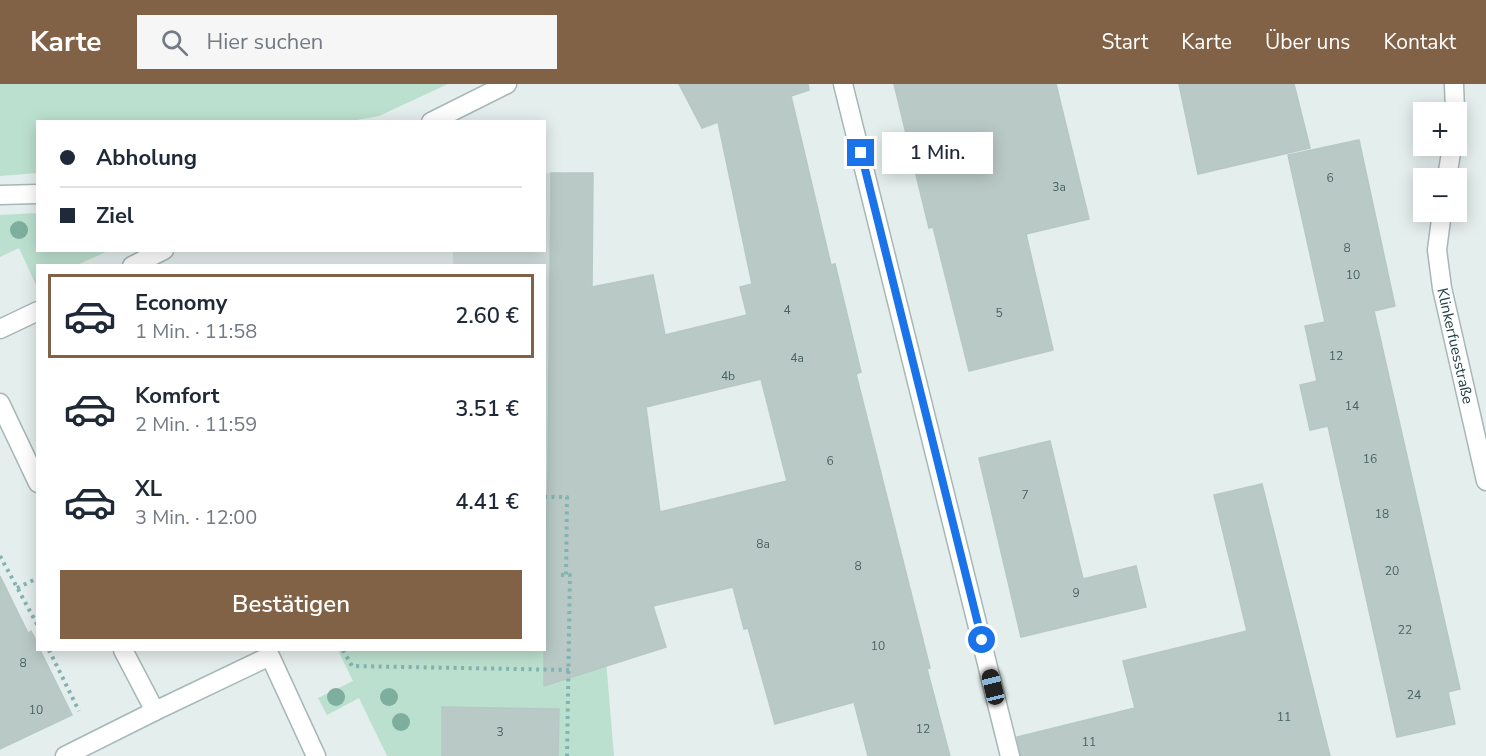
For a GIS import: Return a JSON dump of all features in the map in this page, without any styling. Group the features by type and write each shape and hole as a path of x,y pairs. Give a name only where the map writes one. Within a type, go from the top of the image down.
{"street":[{"path":"435,120 507,84"},
{"path":"843,84 1010,756"},
{"path":"1454,84 1455,102"},
{"path":"0,195 36,194"},
{"name":"Klinkerfuesstraße","path":"1441,222 1437,250 1442,288 1486,481"},
{"path":"136,264 160,252"},
{"path":"0,329 36,312"},
{"path":"0,403 36,479"},
{"path":"124,651 156,711"},
{"path":"65,756 270,656 316,756"}],"path":[{"path":"546,497 567,497 563,575 570,575 567,756"},
{"path":"0,556 36,622"},
{"path":"17,588 36,579"},
{"path":"49,651 94,742"},
{"path":"344,651 352,666 569,670"}],"shaded area":[{"path":"546,173 551,173 548,502 546,502 546,264 453,264 453,252 546,252"}],"green space":[{"path":"0,84 448,84 379,116 357,120 36,120 36,173 0,176"},
{"path":"36,213 36,252 106,252 79,264 36,264 36,285 19,248 0,257 0,215"},
{"path":"548,501 598,564 614,756 387,756 359,698 327,715 318,698 353,681 338,651 546,651 546,502"}],"building":[{"path":"679,84 808,84 809,90 791,96 831,265 835,264 861,372 856,374 950,756 868,756 854,702 775,724 748,628 744,629 733,587 653,606 666,647 544,686 551,173 593,173 592,287 653,275 665,335 747,315 740,287 752,284 718,122 702,128","holes":["761,379 787,481 660,512 646,407"]},
{"path":"894,84 1056,84 1089,219 1026,234 1053,350 969,371 933,227 929,228"},
{"path":"1179,84 1294,84 1310,148 1198,174"},
{"path":"1359,140 1395,306 1374,311 1460,689 1448,692 1455,724 1397,737 1328,426 1310,430 1300,385 1317,381 1305,326 1325,322 1288,155"},
{"path":"1050,441 1083,579 1136,566 1146,607 1021,637 979,458"},
{"path":"1262,484 1330,756 1021,756 1017,737 1135,708 1123,661 1247,631 1214,495"},
{"path":"0,576 28,633 31,631 36,640 36,651 40,651 72,715 0,749"},
{"path":"442,707 559,709 558,756 442,756"}],"route":[{"path":"861,153 982,640"}]}
